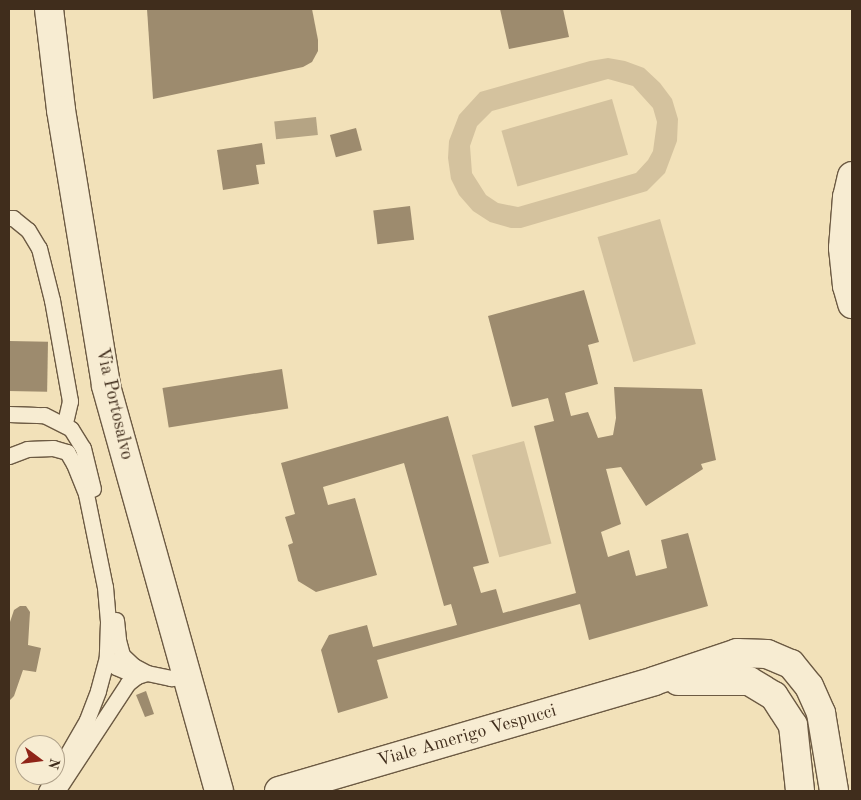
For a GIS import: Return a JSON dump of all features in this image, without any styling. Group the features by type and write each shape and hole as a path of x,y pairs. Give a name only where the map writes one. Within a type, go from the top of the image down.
{"street":[{"name":"Via Portosalvo","path":"49,9 61,110 106,386 219,791"},
{"path":"852,176 847,197 843,248 847,286 852,304"},
{"path":"654,682 737,653 767,654 791,664 808,686 821,713 834,791"},
{"path":"654,682 749,681 774,696 793,725 800,791"},
{"name":"Viale Amerigo Vespucci","path":"279,791 654,682"}],"lane":[{"path":"9,218 13,218 28,230 39,248 52,300 70,401 65,423"},
{"path":"9,414 44,415 65,423 83,448 113,585 118,640 122,655 142,675"},
{"path":"9,456 27,449 53,448 66,452 74,464 86,494 105,587 108,622 107,657 88,720 46,791"},
{"path":"107,657 116,668 142,675 171,678 187,676"},
{"path":"58,791 128,683 142,675"}],"shaded area":[{"path":"608,58 625,61 644,68 660,83 672,99 678,119 677,141 665,173 647,191 521,228 511,228 490,222 473,211 459,195 451,179 448,158 449,141 459,115 480,92 590,61","holes":["608,79 633,86 653,108 657,122 653,151 648,160 636,173 518,207 498,203 486,195 472,173 470,146 477,126 492,111"]},
{"path":"612,99 628,155 517,186 501,131"},
{"path":"316,117 318,135 276,139 274,121"},
{"path":"660,219 696,344 633,362 598,237"},
{"path":"524,441 551,543 499,557 472,455"}],"building":[{"path":"147,9 312,9 318,40 318,51 312,62 303,67 153,99"},
{"path":"500,9 563,9 569,37 509,49"},
{"path":"356,128 362,150 336,157 330,135"},
{"path":"262,143 265,164 256,165 259,184 223,190 217,150"},
{"path":"410,206 414,240 377,244 373,211"},
{"path":"584,290 599,342 588,345 598,384 565,393 571,416 588,412 598,438 613,435 616,418 614,387 702,389 716,460 701,464 703,469 646,506 621,467 606,469 621,524 601,532 608,557 629,550 636,576 667,568 661,540 688,533 708,606 589,640 580,604 377,660 388,698 338,713 321,650 329,635 367,625 373,647 457,625 451,604 444,606 404,463 323,487 328,505 355,498 377,575 316,592 298,581 288,545 293,543 285,517 295,514 281,463 448,416 489,563 473,567 481,593 496,589 503,613 576,593 534,426 554,421 548,398 512,407 488,316"},
{"path":"9,341 48,342 47,392 9,391"},
{"path":"282,369 288,409 169,427 162,388"},
{"path":"20,606 26,606 30,612 28,645 41,648 36,672 23,670 14,696 9,701 9,625 14,610"},
{"path":"146,691 154,714 145,717 136,695"}]}
